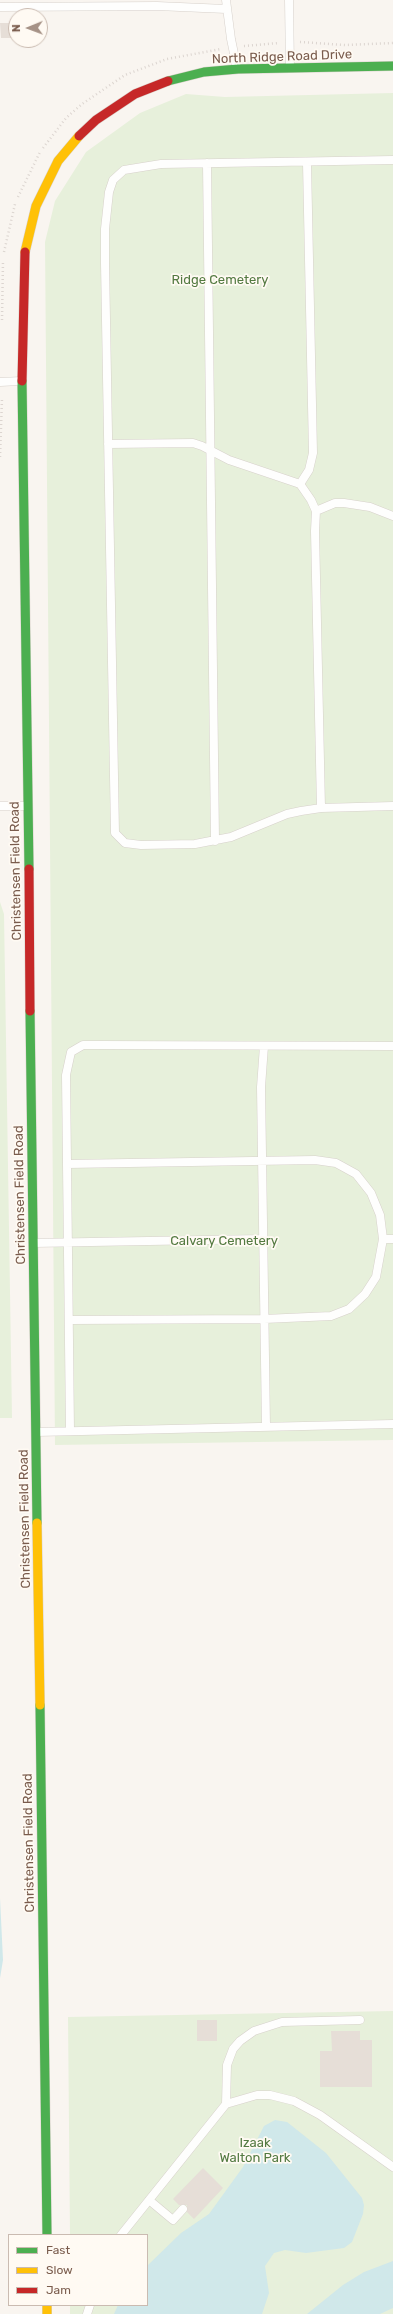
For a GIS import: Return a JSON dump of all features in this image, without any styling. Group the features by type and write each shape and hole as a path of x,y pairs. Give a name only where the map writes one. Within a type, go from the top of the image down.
{"street":[{"name":"North Ridge Road Drive","path":"58,162 82,133 96,120 135,94 184,76 238,69 393,66"},
{"name":"Christensen Field Road","path":"46,2234 37,1432 22,381 23,259 36,206 58,162"}],"lane":[{"path":"226,0 226,9 238,69"},
{"path":"289,0 290,68"},
{"path":"0,7 157,6 226,9"},
{"path":"393,160 307,163 207,163 134,167 120,172 113,180 107,205 105,229 115,833 125,843 141,845 215,841 231,837 287,814 320,808 393,806"},
{"path":"207,163 215,841"},
{"path":"300,484 309,470 313,453 307,163"},
{"path":"0,382 22,381"},
{"path":"108,444 193,443 229,460 300,484 316,511 315,531 320,808"},
{"path":"316,511 331,505 344,503 370,507 393,516"},
{"path":"0,806 28,806"},
{"path":"70,1431 66,1067 71,1052 76,1048 98,1045 393,1046"},
{"path":"264,1046 261,1087 266,1427"},
{"path":"67,1164 262,1161 326,1161 336,1163 351,1170 367,1188 380,1215 383,1239 376,1277 365,1294 350,1309 331,1316 320,1318 264,1319 69,1320"},
{"path":"34,1243 263,1239"},
{"path":"383,1239 393,1239"},
{"path":"37,1432 393,1424"},
{"path":"226,2104 227,2065 229,2058 240,2041 254,2031 282,2022 360,2020"},
{"path":"122,2234 226,2104 257,2095 270,2095 294,2100 320,2115 393,2167"},
{"path":"149,2200 172,2220 183,2209"}],"green space":[{"name":"Ridge Cemetery","path":"393,93 393,1440 55,1445 45,242 55,201 86,152 140,113 186,94 225,97"},
{"path":"0,902 4,914 12,1418 0,1418"},
{"name":"Izaak Walton Park","path":"393,2011 393,2314 70,2314 70,2306 148,2306 148,2234 70,2234 68,2017"}],"water":[{"path":"0,1898 3,1960 0,1978"},
{"path":"275,2120 287,2122 326,2153 362,2198 364,2205 363,2214 352,2242 344,2248 306,2253 285,2250 274,2253 265,2266 269,2293 262,2314 114,2314 118,2306 148,2306 148,2265 181,2233 209,2214 243,2167 264,2126"},
{"path":"393,2261 393,2308 380,2314 307,2314 343,2285 364,2272"}],"building":[{"path":"0,23 8,23 8,38 1,38"},
{"path":"197,2020 217,2020 217,2041 197,2041"},
{"path":"331,2031 360,2031 360,2040 372,2040 372,2087 320,2087 320,2051 332,2051"},
{"path":"203,2168 223,2188 194,2219 187,2212 187,2205 179,2205 173,2199"}],"traffic: fast":[{"path":"168,81 204,72 238,69 393,66"},
{"path":"22,381 29,869"},
{"path":"30,1011 37,1523"},
{"path":"40,1705 47,2234"}],"traffic: slow":[{"path":"25,252 36,206 58,161 79,136"},
{"path":"37,1523 40,1705"},
{"path":"47,2306 47,2314"}],"traffic: jam":[{"path":"79,136 96,120 135,94 168,81"},
{"path":"22,381 25,252"},
{"path":"29,869 30,1011"}],"park label":[{"name":"Calvary Cemetery","path":"224,1241"}]}
